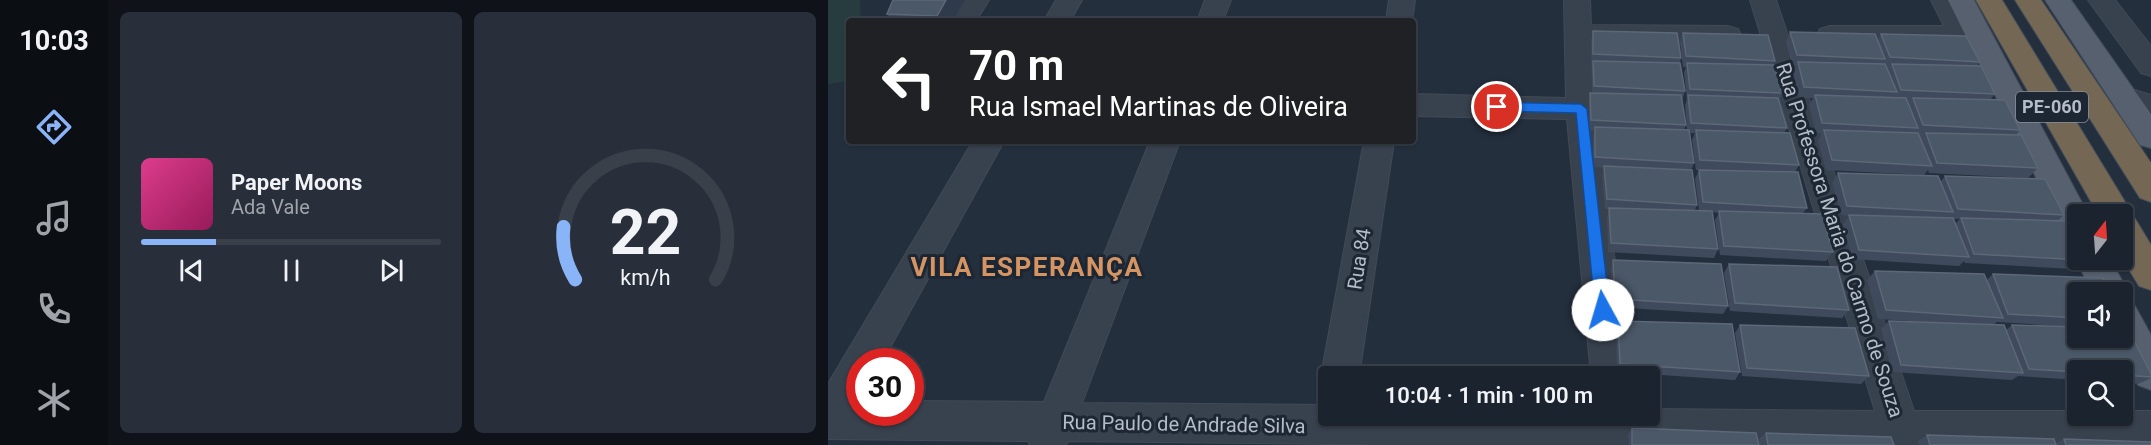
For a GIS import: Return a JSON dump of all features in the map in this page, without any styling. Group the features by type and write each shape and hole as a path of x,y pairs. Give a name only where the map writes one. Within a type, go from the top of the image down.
{"highway":[{"name":"PE-060","path":"1989,0 2109,204"},
{"name":"PE-060","path":"2028,0 2151,189"},
{"path":"2133,245 2151,275"}],"main road":[{"name":"PE-060","path":"1961,0 1970,35 2067,208"},
{"name":"PE-060","path":"2058,0 2151,137"},
{"path":"2133,337 2151,372"}],"street":[{"path":"965,18 976,0"},
{"path":"1059,18 1069,0"},
{"path":"1211,18 1218,0"},
{"path":"1399,18 1402,0"},
{"path":"1577,0 1581,109 1609,366"},
{"name":"Rua Professora Maria do Carmo de Souza","path":"1763,0 1794,35 1903,438"},
{"path":"1944,0 1970,35"},
{"path":"2101,0 2151,66"},
{"path":"1580,34 1970,35"},
{"path":"2122,96 2151,106"},
{"path":"1416,105 1581,109"},
{"path":"870,348 987,144"},
{"path":"1050,434 1164,144"},
{"name":"Rua 84","path":"1342,366 1379,144"},
{"path":"828,420 846,390"},
{"name":"Rua Paulo de Andrade Silva","path":"828,420 1050,434 1331,429 1616,430 1903,438 2151,431"}],"green space":[{"path":"828,0 860,0 861,18 846,18 846,81 828,84"}],"building":[{"path":"893,0 946,0 937,16 887,14"},
{"path":"1593,31 1677,33 1681,58 1593,54"},
{"path":"1790,32 1875,34 1885,59 1797,55"},
{"path":"1683,33 1768,35 1775,61 1686,56"},
{"path":"1881,34 1966,36 1980,62 1890,57"},
{"path":"1593,61 1680,63 1685,91 1594,86"},
{"path":"1798,62 1885,64 1897,92 1804,87"},
{"path":"1687,63 1774,65 1782,93 1690,89"},
{"path":"1892,64 1981,66 1995,94 1901,90"},
{"path":"1590,93 1681,95 1686,125 1591,120"},
{"path":"1688,95 1778,98 1787,128 1691,123"},
{"path":"1815,95 1906,98 1918,128 1822,123"},
{"path":"1913,98 2005,100 2020,130 1923,125"},
{"path":"1595,127 1689,130 1694,163 1595,157"},
{"path":"1696,130 1790,133 1799,165 1700,160"},
{"path":"1824,130 1918,133 1932,166 1832,160"},
{"path":"1926,133 2021,135 2038,168 1937,163"},
{"path":"1604,166 1692,170 1697,205 1607,199"},
{"path":"1699,170 1798,172 1807,208 1703,202"},
{"path":"1838,173 1938,176 1953,212 1847,206"},
{"path":"1945,176 2045,179 2064,215 1958,209"},
{"path":"1609,208 1712,211 1718,249 1611,243"},
{"path":"1719,211 1822,214 1833,252 1724,246"},
{"path":"1849,215 1953,218 1969,257 1859,250"},
{"path":"1961,218 2065,221 2067,225 2067,259 1974,254"},
{"path":"1613,260 1721,264 1728,306 1615,299"},
{"path":"1729,264 1837,267 1849,310 1735,303"},
{"path":"1875,271 1984,274 2003,318 1886,310"},
{"path":"1993,274 2103,278 2105,282 2067,282 2067,317 2008,314"},
{"path":"1618,321 1732,324 1740,372 1660,366 1620,364"},
{"path":"1889,321 2004,325 2023,373 1901,365"},
{"path":"1740,325 1855,328 1869,376 1747,368"},
{"path":"2012,325 2067,327 2067,348 2133,348 2133,339 2151,377 2133,376 2133,360 2067,360 2067,371 2029,369"},
{"path":"1632,428 1756,433 1759,445 1632,445"},
{"path":"1766,433 1891,437 1894,445 1768,445"},
{"path":"1927,435 2054,439 2056,445 1930,445"},
{"path":"2064,439 2151,442 2151,445 2066,445"}],"district":[{"name":"VILA ESPERANÇA","path":"1027,267"}],"route":[{"path":"1497,107 1581,109 1603,310"}]}
